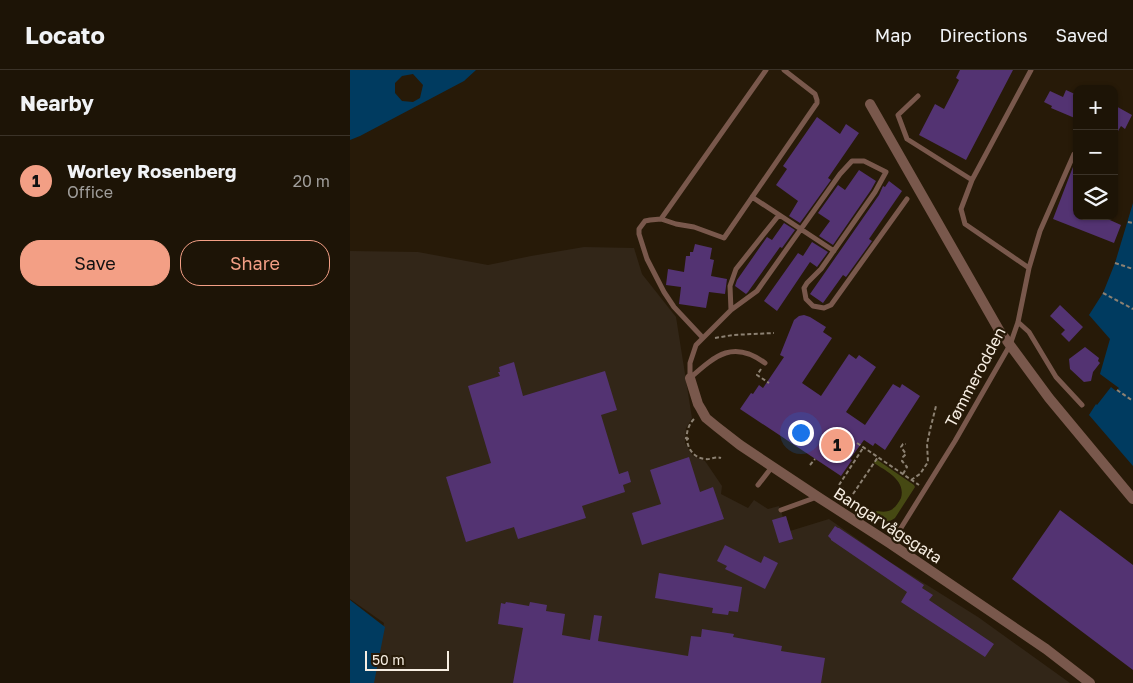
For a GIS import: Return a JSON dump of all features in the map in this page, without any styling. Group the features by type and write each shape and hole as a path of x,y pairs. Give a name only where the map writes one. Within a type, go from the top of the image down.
{"street":[{"path":"870,104 993,322 1049,398 1133,499"},
{"name":"Bangarvågsgata","path":"690,378 698,404 706,418 740,445 1046,649 1090,683"}],"lane":[{"path":"661,219 766,70"},
{"path":"703,338 674,306 656,279 647,259 639,229 645,222 661,219 724,238 817,103 818,100 815,94 784,70"},
{"path":"1029,268 965,224 961,209 972,180 1031,70"},
{"path":"918,96 898,116 907,139 972,180"},
{"name":"Tømmerodden","path":"891,544 955,441 1010,345 1018,322 1029,268 1040,232 1073,156"},
{"path":"690,378 691,358 698,343 731,310 758,291 840,174 852,161 864,161 886,172 876,192 821,269 804,288 806,299 813,306 824,308 831,305 907,199"},
{"path":"752,197 834,251"},
{"path":"731,310 730,286 736,269 779,215"},
{"path":"1018,322 1029,332 1056,377 1082,405"},
{"path":"690,378 711,360 722,354 746,352 765,363"},
{"path":"758,485 772,466"},
{"path":"781,510 818,497"}],"path":[{"path":"1128,222 1133,223"},
{"path":"1116,263 1133,269"},
{"path":"1103,293 1133,309"},
{"path":"698,343 723,336 774,333"},
{"path":"765,363 757,375 769,383"},
{"path":"1117,390 1133,401"},
{"path":"911,480 920,474 928,462 927,444 936,406"},
{"path":"695,418 690,423 686,435 688,446 695,456 706,460 720,458"},
{"path":"686,438 691,439"},
{"path":"857,443 925,489"},
{"path":"903,474 907,467 902,461 906,454 900,447 906,444"},
{"path":"839,485 863,448"},
{"path":"853,494 878,457"},
{"path":"810,466 815,459"},
{"path":"837,496 843,487"}],"shaded area":[{"path":"584,247 634,248 642,274 676,317 692,418 686,428 685,443 693,456 705,461 722,486 721,494 748,508 754,500 768,509 779,506 783,517 786,516 790,531 829,519 887,560 978,617 1070,683 371,683 384,623 350,599 350,251 418,252 488,265"},
{"path":"876,459 915,487 895,518 887,522 877,520 867,513 891,510 901,498 901,486 894,477 874,463"}],"water":[{"path":"350,70 476,70 464,81 350,140","holes":["413,74 423,85 420,98 413,102 402,101 395,93 395,83 402,76"]},
{"path":"1133,203 1133,466 1089,415 1111,387 1116,391 1119,388 1100,374 1110,339 1089,315 1103,293 1115,263"},
{"path":"350,600 385,627 374,683 350,683"}],"building":[{"path":"960,70 1013,70 966,160 919,135 935,104 944,109 959,80 956,78"},
{"path":"1066,90 1073,93 1073,117 1051,108 1052,106 1044,102 1050,91 1063,97"},
{"path":"1118,107 1132,115 1125,129 1121,126 1118,131"},
{"path":"817,117 840,134 846,124 859,133 828,178 831,180 800,223 789,216 798,201 776,185 787,169 783,166"},
{"path":"1073,167 1073,220 1110,220 1121,225 1114,243 1053,219"},
{"path":"859,170 876,181 833,245 819,236 830,221 818,213 838,185 845,190"},
{"path":"889,181 902,191 869,239 872,241 846,277 843,275 823,303 810,294 879,195 883,186 885,187"},
{"path":"784,223 795,230 782,248 780,247 746,294 735,286 737,280 767,237 772,240"},
{"path":"812,242 828,252 817,267 810,262 777,311 764,301 798,253 803,256"},
{"path":"695,244 712,248 710,259 714,260 711,276 727,279 725,294 709,292 706,308 679,304 681,287 666,285 668,269 684,272 686,256 690,256 690,252 693,252"},
{"path":"1060,305 1083,327 1069,342 1061,334 1065,330 1050,316"},
{"path":"804,315 826,327 823,332 832,338 802,383 821,396 849,354 856,359 859,355 876,367 846,412 865,425 893,384 900,388 902,384 920,396 885,450 875,443 873,446 864,440 850,459 852,460 841,476 740,409 759,385 763,388 784,357 780,355 794,320"},
{"path":"1085,347 1099,358 1098,361 1100,363 1093,372 1091,381 1084,382 1070,369 1069,359"},
{"path":"514,362 523,396 605,371 617,410 601,415 619,474 628,471 631,482 623,485 625,492 582,506 586,518 518,539 514,527 466,542 446,477 491,463 468,386 500,376 498,372 500,372 499,367"},
{"path":"689,457 700,492 713,487 724,519 642,545 632,513 661,504 650,470"},
{"path":"1060,510 1133,565 1133,670 1012,579"},
{"path":"786,516 793,539 779,543 772,520"},
{"path":"835,526 924,585 922,588 933,595 929,600 994,644 985,657 901,602 907,592 831,540 828,536"},
{"path":"725,545 761,563 764,556 778,563 765,589 725,569 727,566 717,561"},
{"path":"659,573 742,587 738,612 729,611 728,615 712,613 713,608 655,598"},
{"path":"506,602 529,606 530,602 547,605 546,611 565,614 562,635 590,640 594,615 602,616 598,641 688,656 691,636 701,637 702,629 734,634 733,637 782,646 781,651 825,658 821,683 513,683 523,628 498,624 501,603 505,604"}],"place":[{"name":"Worley Rosenberg","path":"837,445"}]}
